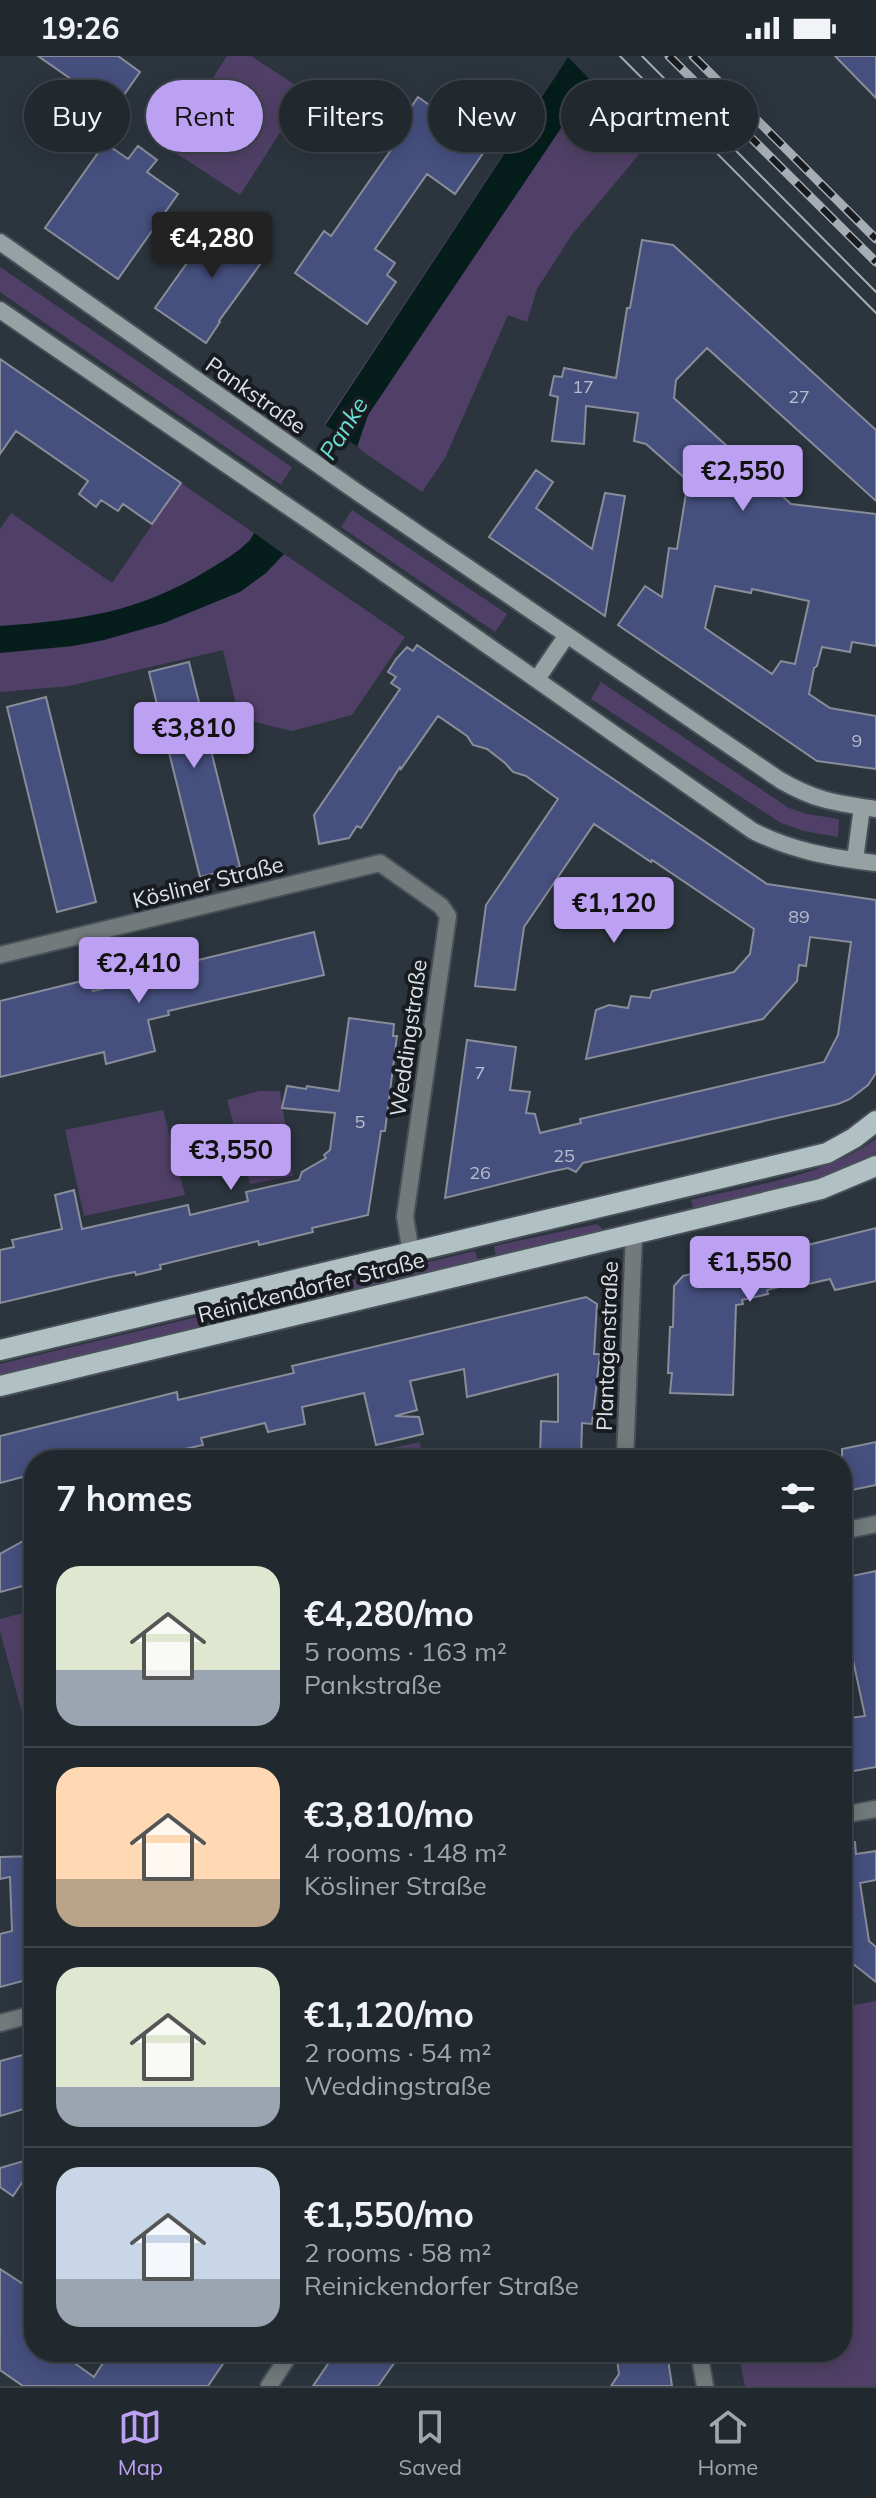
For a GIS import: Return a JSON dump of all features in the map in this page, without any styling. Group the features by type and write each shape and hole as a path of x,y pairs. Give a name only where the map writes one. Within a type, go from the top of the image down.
{"main road":[{"name":"Pankstraße","path":"0,242 346,485 780,780 829,802 869,808 855,860"},
{"path":"0,310 318,527 753,831 777,843 812,854 876,863"},
{"path":"537,679 567,635"},
{"name":"Reinickendorfer Straße","path":"0,1350 827,1153 876,1121"},
{"name":"Reinickendorfer Straße","path":"0,1386 821,1189 876,1166"},
{"path":"625,1201 634,1233"}],"street":[{"name":"Kösliner Straße","path":"0,955 380,863"},
{"name":"Weddingstraße","path":"380,863 441,906 448,916 405,1217 411,1253"},
{"name":"Plantagenstraße","path":"625,1450 634,1233"},
{"path":"852,1529 876,1524"},
{"path":"852,1813 876,1809"},
{"path":"0,2023 24,2017"},
{"path":"269,2386 285,2362"},
{"path":"701,2362 705,2386"}],"shaded area":[{"path":"227,56 251,56 288,80 279,80 279,134 240,195 174,152 263,152 263,80 212,80"},
{"path":"563,64 574,80 561,80 561,152 641,152 571,236 537,289 527,322 508,315 445,458 422,492 324,425 505,152 545,152 545,91"},
{"path":"0,267 293,468 281,485 0,292"},
{"path":"181,483 405,637 352,715 292,731 239,718 223,650 69,686 0,692 0,529 11,513 112,583"},
{"path":"352,510 507,614 495,632 341,527"},
{"path":"601,682 789,808 839,819 838,837 781,823 591,699"},
{"path":"259,1091 280,1091 293,1176 250,1184 227,1100"},
{"path":"163,1110 185,1195 84,1216 65,1130"},
{"path":"876,1139 876,1153 834,1175 788,1190 694,1211 691,1200 811,1171"},
{"path":"597,1224 602,1229 601,1234 496,1257 494,1246"},
{"path":"475,1251 478,1262 0,1376 0,1364"},
{"path":"420,1442 421,1450 382,1450"},
{"path":"24,1613 24,1720 0,1631 0,1619"},
{"path":"876,2001 876,2386 745,2386 740,2362 852,2362 852,2005"}],"water":[{"path":"568,57 590,80 561,80 561,128 545,152 545,92"},
{"name":"Panke","path":"505,152 545,152 368,415 357,447 284,554 266,573 240,592 164,623 73,646 0,653 0,626 83,617 133,605 182,585 249,541"}],"pier":[{"path":"321,422 361,449 288,557 251,531"}],"building":[{"path":"38,56 118,56 140,72 130,86 130,80 72,80"},
{"path":"835,56 876,56 876,98"},
{"path":"418,97 428,104 428,152 484,152 455,194 427,174 375,249 395,263 387,275 396,282 367,324 295,273 324,231 331,236 390,152 412,152 412,106"},
{"path":"138,146 157,160 147,172 178,194 118,279 45,228 99,152 118,152 128,159"},
{"path":"219,218 269,252 206,343 155,308"},
{"path":"642,240 673,245 876,430 876,501 707,348 676,380 674,398 791,504 876,514 876,646 852,642 850,652 822,647 809,694 830,708 876,716 876,769 817,761 618,625 645,586 662,597 669,548 677,549 688,481 646,444 634,441 638,413 586,406 584,444 552,441 558,397 550,395 554,376 562,377 564,368 616,378 627,308 630,308","holes":["715,586 751,593 752,589 809,601 795,664 781,661 772,674 705,628"]},
{"path":"0,359 181,483 152,524 123,504 118,511 101,500 96,507 79,494 88,481 16,431 0,454"},
{"path":"536,470 553,482 536,508 592,549 605,493 625,496 605,616 489,537"},
{"path":"417,645 767,884 876,900 876,1073 868,1085 838,1104 583,1163 576,1172 568,1168 445,1198 467,1040 516,1047 510,1090 530,1092 526,1113 535,1114 540,1133 581,1123 580,1119 824,1062 838,1035 851,942 810,937 806,966 799,965 797,981 763,1019 586,1059 596,1010 609,1005 628,1008 631,996 650,998 652,991 734,972 750,954 754,929 594,824 524,927 515,990 475,986 486,905 558,799 526,776 513,772 487,749 473,745 467,736 438,716 400,767 361,828 357,826 349,838 319,844 314,815 400,689 391,683 396,677 388,672 407,647 413,651"},
{"path":"189,662 240,867 200,877 149,672"},
{"path":"46,697 96,902 57,912 7,707"},
{"path":"314,932 324,975 168,1011 169,1015 148,1020 155,1051 106,1064 104,1052 0,1077 0,1001 90,979 93,991 159,976 157,970"},
{"path":"349,1018 394,1024 393,1036 397,1036 385,1131 381,1131 368,1215 259,1245 258,1241 160,1265 161,1269 136,1275 135,1272 110,1277 0,1303 0,1250 14,1247 12,1240 62,1229 55,1195 74,1190 82,1229 188,1205 190,1215 248,1201 246,1192 299,1180 302,1172 326,1158 324,1155 330,1150 335,1113 282,1108 287,1086 339,1091"},
{"path":"876,1228 876,1281 835,1290 830,1279 804,1285 803,1281 742,1300 743,1304 736,1305 733,1395 670,1393 672,1373 668,1373 674,1286 683,1276"},
{"path":"586,1297 597,1304 594,1354 600,1354 592,1424 582,1423 581,1450 540,1450 541,1421 558,1422 558,1374 467,1397 464,1369 410,1381 417,1410 395,1416 419,1417 423,1434 376,1445 364,1393 302,1407 305,1424 268,1432 265,1423 201,1438 203,1445 180,1450 24,1450 24,1477 0,1483 0,1436 177,1392 178,1400 294,1373 292,1366"},
{"path":"876,1442 876,1485 852,1490 852,1450 842,1449"},
{"path":"24,1541 24,1586 0,1592 0,1554"},
{"path":"876,1571 876,1767 852,1771 852,1718 865,1716 852,1655 852,1576"},
{"path":"852,1842 855,1842 856,1854 876,1851 876,1880 860,1883 869,1941 876,1947 876,1982 852,1963"},
{"path":"24,1856 24,1981 0,1987 0,1934 12,1931 10,1877 0,1879 0,1857"},
{"path":"24,2055 24,2109 0,2116 0,2061"},
{"path":"24,2161 24,2180 13,2196 0,2187 0,2168"},
{"path":"0,2269 24,2285 24,2362 73,2362 94,2377 104,2362 224,2362 208,2386 23,2386 0,2370"},
{"path":"329,2362 395,2362 378,2386 313,2386"},
{"path":"617,2362 668,2362 672,2386 611,2386 619,2374"}],"tram line":[{"path":"620,56 876,313"},
{"path":"642,56 876,292"}],"railway":[{"path":"669,56 876,262"},
{"path":"693,56 876,239"}]}
